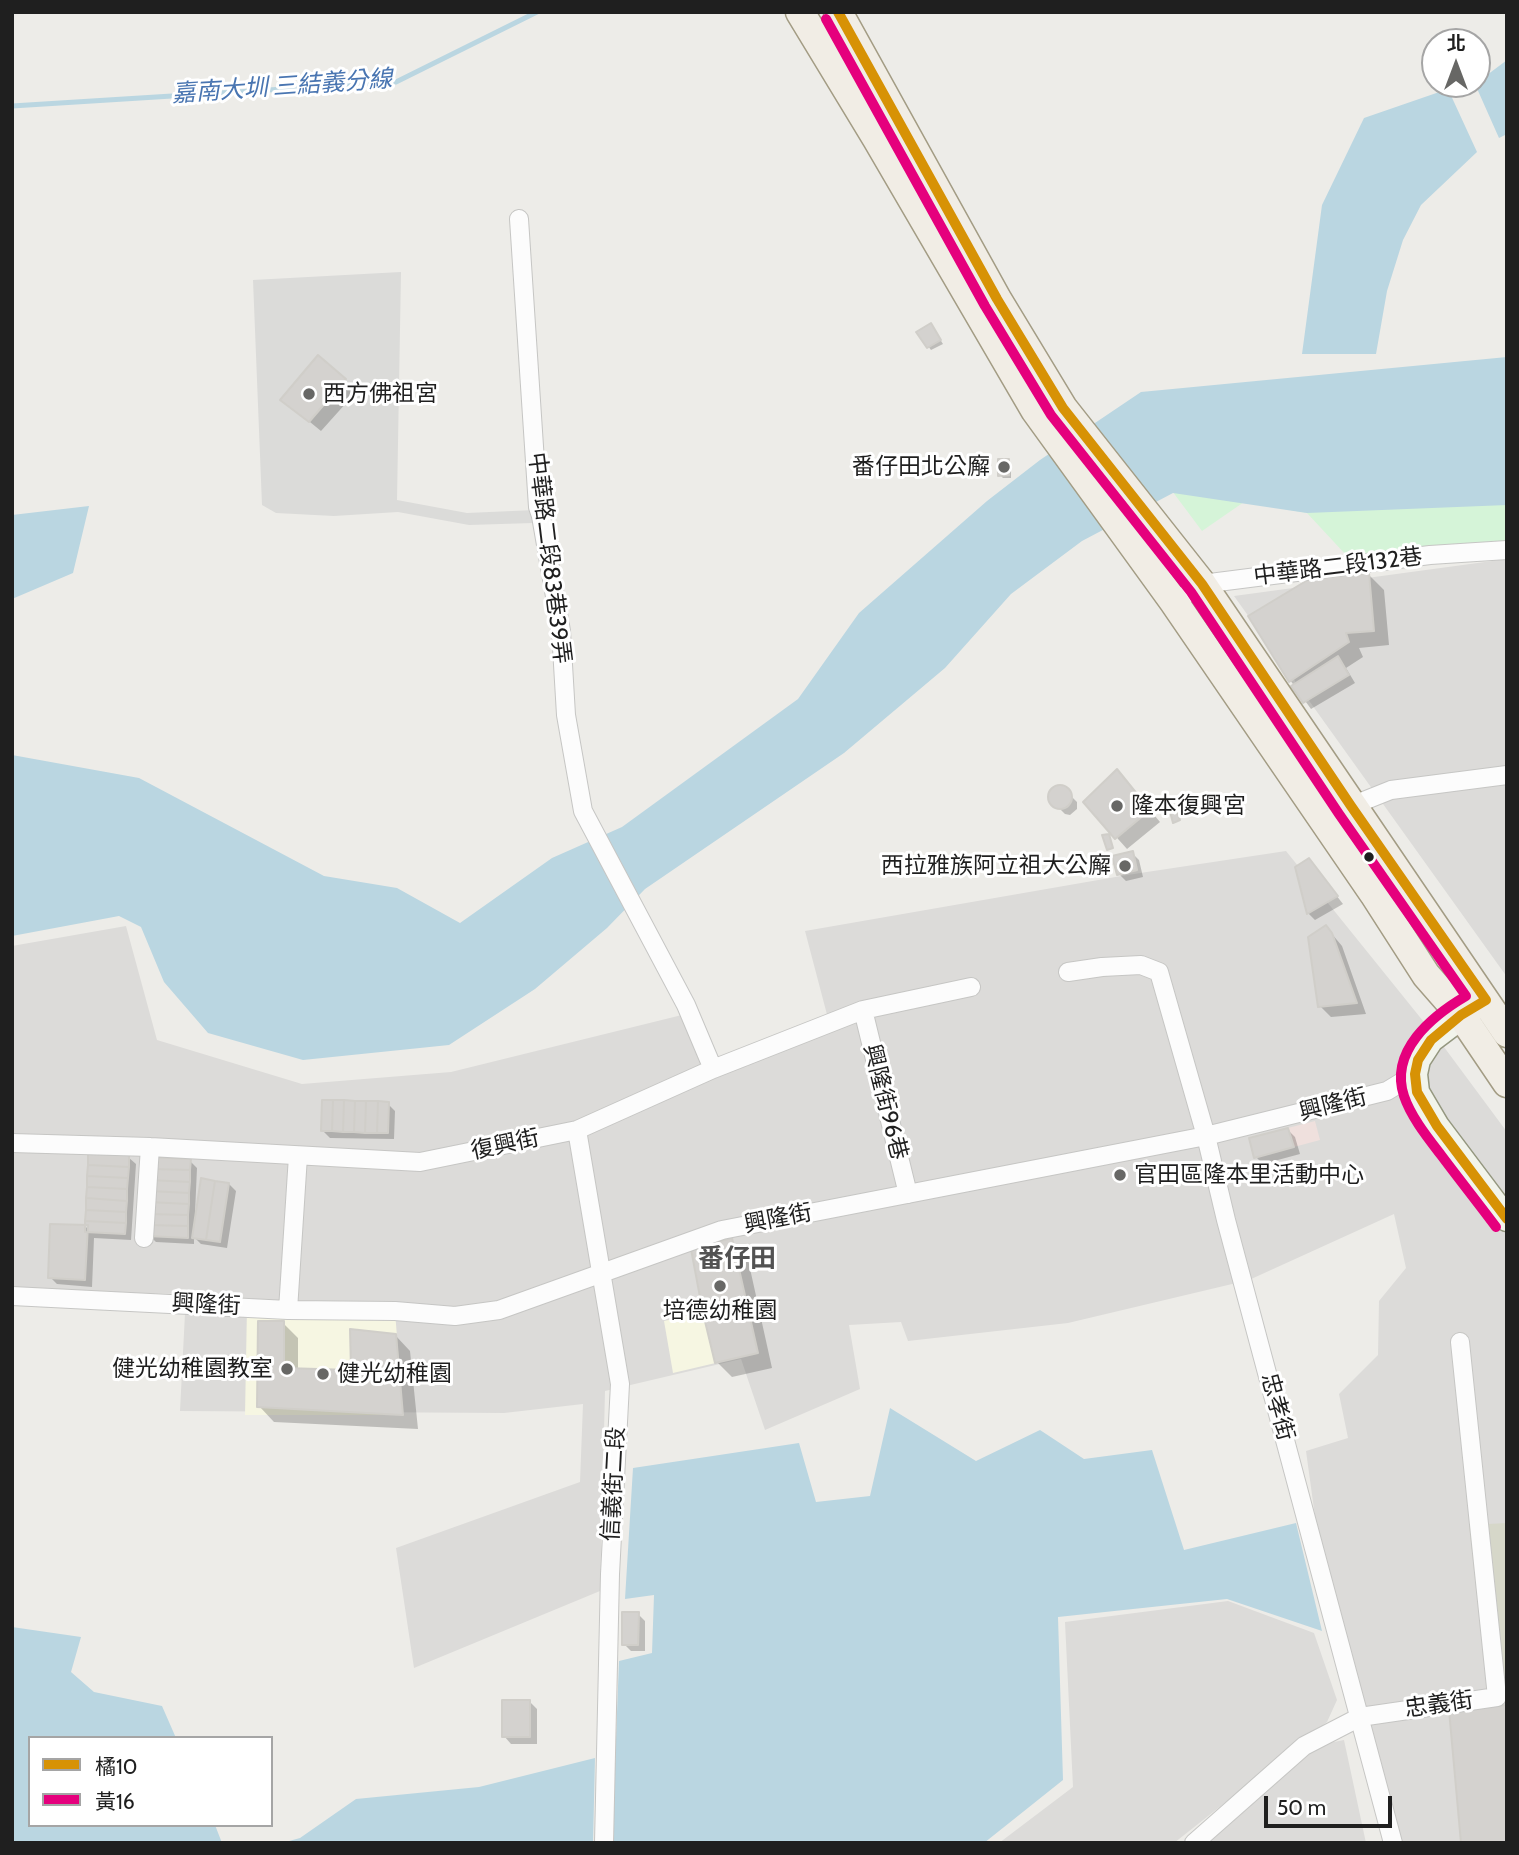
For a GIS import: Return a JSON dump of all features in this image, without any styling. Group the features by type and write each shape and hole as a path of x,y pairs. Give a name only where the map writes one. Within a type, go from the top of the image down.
{"main road":[{"path":"800,12 1035,410 1174,603 1374,894 1426,975 1461,1016 1507,1083"},
{"path":"838,12 997,299 1063,408 1202,584 1507,1032"},
{"path":"1486,1000 1431,1040 1419,1060 1415,1074 1417,1092 1437,1126 1507,1219"}],"street":[{"name":"中華路二段83巷39弄","path":"519,219 538,507 561,631 566,715 583,811 686,1005 713,1069"},
{"name":"中華路二段132巷","path":"1174,603 1202,584 1430,555 1507,550"},
{"path":"1351,806 1391,790 1507,775"},
{"name":"忠孝街","path":"1068,972 1141,965 1158,972 1206,1136 1393,1843"},
{"name":"復興街","path":"12,1143 150,1147 421,1162 577,1130 713,1069 863,1010 971,987"},
{"name":"興隆街96巷","path":"863,1010 908,1194"},
{"name":"興隆街","path":"12,1296 288,1310 395,1311 455,1317 499,1310 603,1275 722,1230 1206,1136 1387,1091 1415,1074"},
{"name":"信義街二段","path":"577,1130 620,1384 610,1574 604,1843"},
{"path":"144,1238 150,1147"},
{"path":"288,1310 298,1156"},
{"name":"忠義街","path":"1194,1843 1304,1746 1360,1717 1497,1697 1460,1342"}],"shaded area":[{"path":"401,272 397,500 467,513 535,510 533,523 469,525 398,512 334,516 276,513 262,505 253,280"},
{"path":"1507,559 1507,977 1234,596"},
{"path":"1286,851 1444,1047 1507,1132 1507,1843 1392,1843 1329,1618 1306,1451 1348,1438 1339,1394 1378,1355 1379,1301 1406,1268 1394,1214 1249,1280 1068,1323 908,1341 901,1322 849,1325 860,1389 765,1430 741,1359 605,1391 600,1591 414,1668 396,1548 580,1482 583,1404 504,1413 180,1411 186,1294 12,1291 12,946 126,926 157,1040 302,1084 451,1072 686,1014 717,1071 830,1026 805,931 1127,875"},
{"path":"1315,1121 1320,1140 1294,1147 1288,1128"},
{"name":"培德幼稚園","path":"732,1238 758,1353 673,1373 664,1321 703,1312 691,1249"},
{"name":"健光幼稚園","path":"247,1307 395,1311 403,1415 245,1415"},
{"path":"1507,1523 1507,1701 1489,1703 1469,1525"},
{"path":"1228,1601 1314,1633 1337,1700 1327,1722 1174,1843 999,1843 1073,1787 1065,1622"},
{"path":"1344,1740 1366,1843 1208,1843 1319,1745"}],"green space":[{"path":"1507,390 1507,550 1430,555 1347,556 1307,513 1244,502 1202,531 1134,440 1141,392"}],"water":[{"path":"1507,60 1507,134 1499,138 1481,98 1491,98 1491,72"},
{"path":"1422,98 1452,98 1477,152 1421,205 1403,240 1387,291 1376,354 1302,354 1322,205 1364,118"},
{"path":"1507,357 1507,505 1307,513 1173,493 1082,541 1011,594 945,668 844,753 645,889 607,928 535,989 449,1045 303,1060 208,1033 164,982 141,927 119,916 12,936 12,755 139,778 324,876 397,888 460,923 552,858 622,827 798,699 859,613 987,501 1040,460 1141,392"},
{"path":"89,506 73,573 12,599 12,515"},
{"path":"890,1408 976,1461 1040,1430 1084,1459 1152,1450 1184,1550 1296,1523 1322,1631 1227,1599 1058,1617 1063,1780 984,1843 612,1843 619,1661 652,1653 654,1595 625,1599 633,1468 799,1443 816,1502 870,1496"},
{"path":"12,1627 81,1637 71,1672 94,1692 162,1706 175,1736 28,1736 28,1827 216,1827 222,1843 12,1843"},
{"path":"595,1758 593,1843 282,1843 300,1838 356,1799 479,1787"}],"building":[{"path":"931,323 941,340 927,348 916,332"},
{"name":"西方佛祖宮","path":"318,355 346,379 309,422 280,400"},
{"name":"番仔田北公廨","path":"998,459 1009,459 1009,475 998,476"},
{"path":"1369,573 1374,631 1346,633 1349,642 1289,682 1248,616 1311,578"},
{"path":"1338,656 1349,675 1303,703 1291,686"},
{"name":"隆本復興宮","path":"1117,769 1150,810 1115,839 1083,802"},
{"path":"1060,785 1068,789 1072,797 1068,805 1060,809 1052,805 1048,797 1052,789"},
{"path":"1175,807 1180,820 1173,823 1169,808"},
{"path":"1109,834 1113,848 1107,850 1102,835"},
{"name":"西拉雅族阿立祖大公廨","path":"1133,851 1137,870 1117,875 1112,856"},
{"path":"1309,858 1338,896 1307,914 1295,867"},
{"path":"1326,925 1332,933 1357,1003 1318,1007 1308,937"},
{"path":"322,1100 333,1100 332,1131 321,1131"},
{"path":"333,1100 344,1100 343,1132 332,1131"},
{"path":"344,1100 355,1101 354,1132 343,1132"},
{"path":"355,1101 366,1101 365,1133 354,1132"},
{"path":"366,1101 378,1101 377,1133 365,1133"},
{"path":"378,1101 389,1102 388,1133 377,1133"},
{"path":"1288,1128 1294,1147 1254,1158 1249,1138"},
{"path":"88,1153 129,1155 129,1167 88,1165"},
{"path":"150,1157 191,1159 190,1170 150,1169"},
{"path":"88,1165 129,1167 128,1178 87,1176"},
{"path":"150,1169 190,1170 190,1182 149,1180"},
{"path":"87,1176 128,1178 127,1189 87,1187"},
{"path":"201,1178 215,1181 206,1240 192,1238"},
{"path":"149,1180 190,1182 189,1193 149,1191"},
{"path":"215,1181 229,1183 220,1242 206,1240"},
{"path":"87,1187 127,1189 127,1201 86,1198"},
{"path":"149,1191 189,1193 189,1204 148,1202"},
{"path":"86,1198 127,1201 126,1212 86,1210"},
{"path":"148,1202 189,1204 188,1215 148,1214"},
{"path":"86,1210 126,1212 126,1223 85,1221"},
{"path":"148,1214 188,1215 188,1226 147,1225"},
{"path":"85,1221 126,1223 125,1234 85,1232"},
{"path":"50,1224 88,1225 85,1280 48,1278"},
{"path":"147,1225 188,1226 188,1238 147,1236"},
{"name":"培德幼稚園","path":"732,1238 758,1353 715,1363 691,1249"},
{"name":"健光幼稚園教室","path":"258,1321 284,1321 284,1368 351,1370 350,1329 396,1334 403,1415 257,1407"},
{"path":"622,1612 639,1612 638,1645 622,1645"},
{"path":"502,1700 530,1700 530,1737 502,1737"},
{"path":"1507,1705 1507,1843 1461,1843 1449,1710"}],"waterway":[{"name":"嘉南大圳 三結義分線","path":"12,106 396,82 537,12"}],"transit line":[{"name":"橘10","path":"838,12 997,299 1063,408 1202,584 1351,806 1486,1000 1461,1015 1431,1040 1418,1060 1415,1074 1417,1092 1437,1126 1507,1219"},
{"name":"黃16","path":"826,19 985,306 1051,415 1191,592 1339,814 1466,996 1440,1014 1417,1037 1408,1050 1401,1080 1404,1096 1415,1119 1496,1227"}],"place":[{"name":"西方佛祖宮","path":"309,394"},
{"name":"番仔田北公廨","path":"1004,467"},
{"name":"隆本復興宮","path":"1117,806"},
{"name":"西拉雅族阿立祖大公廨","path":"1125,866"},
{"name":"官田區隆本里活動中心","path":"1120,1175"},
{"name":"培德幼稚園","path":"720,1286"},
{"name":"健光幼稚園教室","path":"287,1369"},
{"name":"健光幼稚園","path":"323,1374"}],"district":[{"name":"番仔田","path":"737,1259"}]}
